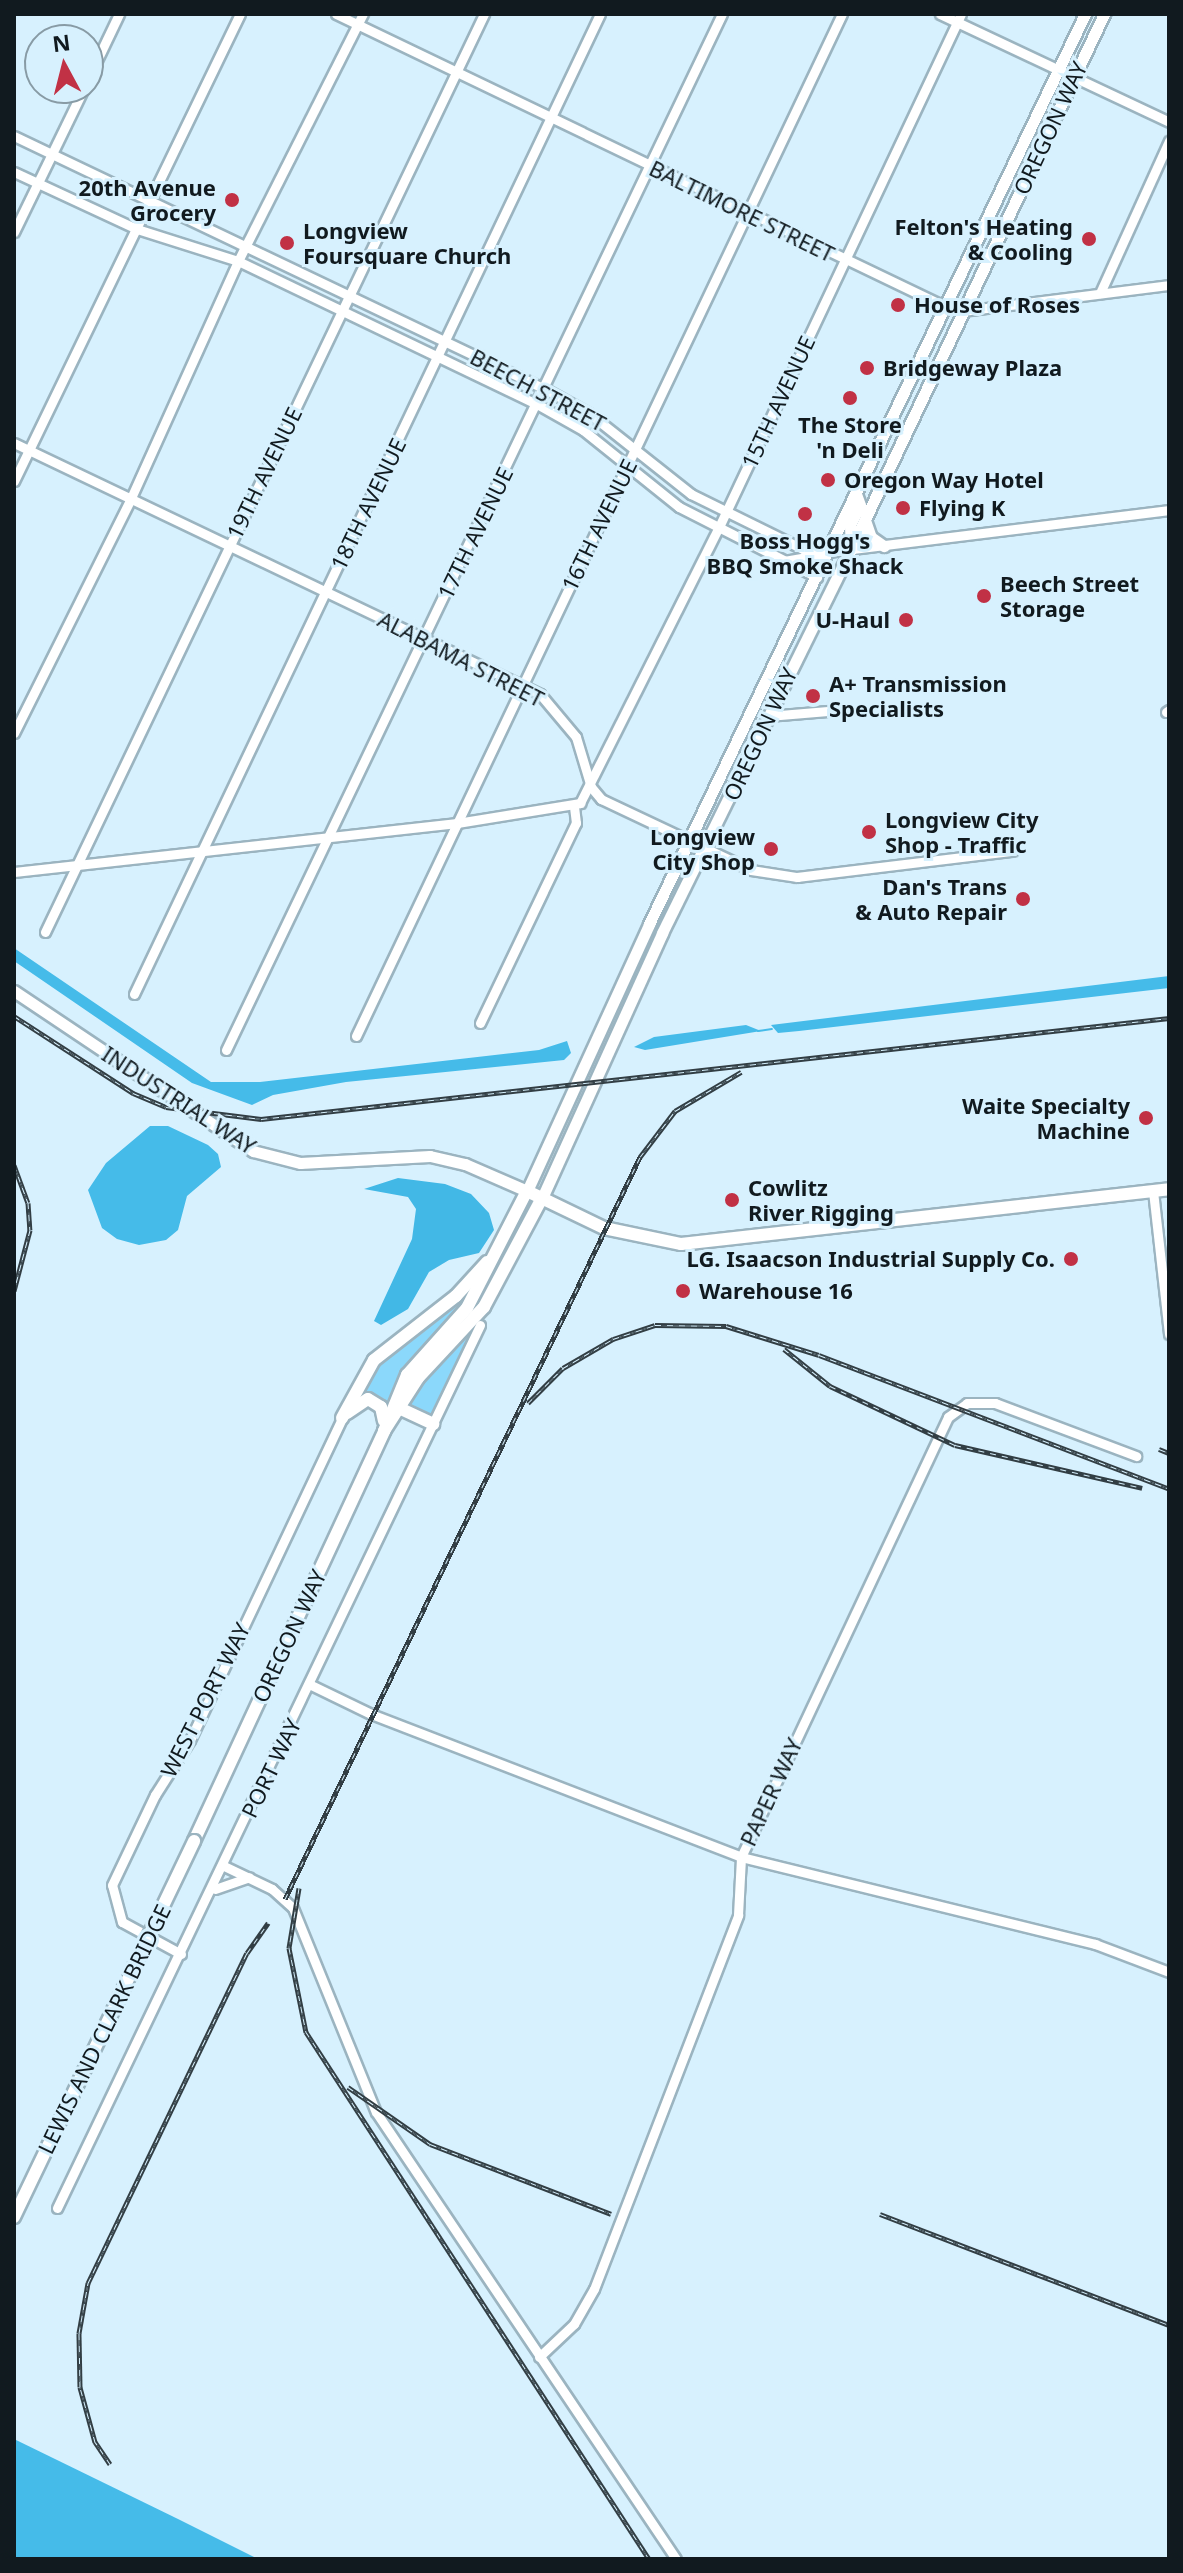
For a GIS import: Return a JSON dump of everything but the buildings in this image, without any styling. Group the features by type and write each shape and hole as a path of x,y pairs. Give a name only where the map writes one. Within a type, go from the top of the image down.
{"highway":[{"name":"INDUSTRIAL WAY","path":"527,1191 622,1234 681,1244 1169,1189"},
{"name":"OREGON WAY","path":"194,1841 384,1426 421,1355 467,1308 527,1191"},
{"name":"OREGON WAY","path":"384,1426 418,1378 484,1307 542,1198"},
{"path":"342,1418 374,1360 456,1296 497,1251"},
{"path":"342,1418 357,1402 368,1399 381,1407 384,1426"},
{"path":"399,1408 433,1424"},
{"name":"LEWIS AND CLARK BRIDGE","path":"14,2217 194,1841"}],"main road":[{"name":"OREGON WAY","path":"527,1191 689,841 1085,14"},
{"name":"OREGON WAY","path":"542,1198 704,849 865,520 1104,14"},
{"path":"851,549 850,525 860,505 856,494"},
{"path":"865,520 871,537 884,546"},
{"name":"INDUSTRIAL WAY","path":"14,991 258,1153 277,1160 328,1163 430,1156 527,1191"}],"street":[{"path":"104,45 119,14"},
{"path":"14,481 240,14"},
{"name":"BALTIMORE STREET","path":"336,14 750,211 844,261 946,307 963,311 1169,285"},
{"path":"14,733 131,498 238,261 363,14"},
{"name":"19TH AVENUE","path":"45,932 484,14"},
{"name":"18TH AVENUE","path":"134,994 447,342 600,14"},
{"name":"17TH AVENUE","path":"226,1050 331,837 722,14"},
{"name":"16TH AVENUE","path":"356,1036 842,14"},
{"path":"940,14 959,18 1058,70 1169,122"},
{"name":"15TH AVENUE","path":"574,806 591,787 718,529 959,18"},
{"path":"14,232 76,104"},
{"name":"BEECH STREET","path":"14,136 545,389 590,414 691,494 803,549 828,552 1169,510"},
{"path":"1100,293 1169,141"},
{"name":"BEECH STREET","path":"14,172 137,229 238,261 537,404 628,466 679,507 817,577"},
{"name":"ALABAMA STREET","path":"14,443 540,694 565,719 591,787"},
{"path":"781,561 828,552"},
{"path":"768,716 840,710"},
{"path":"591,787 613,807 751,870 797,877 1012,851"},
{"path":"14,872 457,823 574,806 576,823 480,1023"},
{"path":"1153,1191 1169,1334"},
{"name":"PORT WAY","path":"57,2208 311,1685 480,1325"},
{"name":"PAPER WAY","path":"539,2357 574,2324 594,2289 738,1915 741,1857 955,1408 967,1403 995,1403 1136,1456"},
{"name":"WEST PORT WAY","path":"181,1954 122,1922 112,1885 155,1795 190,1740 342,1418"},
{"path":"311,1685 371,1714 741,1857 1095,1944 1169,1972"},
{"path":"224,1866 281,1896 303,1925 314,1967 376,2112 676,2559"},
{"path":"212,1891 249,1877"}],"shaded area":[{"path":"14,948 211,1082 260,1082 539,1050 567,1041 571,1053 564,1060 346,1082 273,1095 252,1105 192,1083 14,961"},
{"path":"1169,976 1169,988 778,1033 771,1025"},
{"path":"746,1025 761,1031 645,1050 634,1047 654,1037"},
{"path":"150,1126 168,1126 208,1145 218,1154 221,1167 187,1196 178,1230 166,1240 139,1245 117,1239 102,1228 88,1190 106,1163"},
{"path":"398,1178 445,1184 471,1194 489,1213 494,1230 479,1253 449,1260 429,1272 408,1309 381,1325 374,1321 412,1239 416,1209 408,1197 364,1189"},
{"path":"464,1288 477,1292 389,1410 348,1401 358,1382"},
{"path":"472,1322 480,1325 433,1424 399,1408"},
{"path":"14,2439 178,2519 258,2559 14,2559"}],"waterway":[{"path":"758,1031 772,1029"}],"railway":[{"path":"14,1016 133,1093 166,1107 261,1119 1169,1018"},
{"path":"285,1899 640,1157 675,1111 741,1072"},
{"path":"14,1165 28,1203 30,1230 14,1291"},
{"path":"528,1403 563,1368 613,1339 655,1325 726,1326 819,1355 1169,1489"},
{"path":"784,1349 830,1386 955,1445 1142,1488"},
{"path":"1159,1449 1169,1453"},
{"path":"299,1888 289,1948 306,2032 649,2559"},
{"path":"110,2464 95,2442 80,2387 79,2333 88,2283 247,1953 268,1923"},
{"path":"348,2087 430,2144 611,2214"},
{"path":"880,2214 1169,2325"}],"place":[{"name":"20th Avenue Grocery","path":"232,200"},
{"name":"Felton's Heating & Cooling","path":"1089,239"},
{"name":"Longview Foursquare Church","path":"287,243"},
{"name":"House of Roses","path":"898,305"},
{"name":"Bridgeway Plaza","path":"867,368"},
{"name":"The Store 'n Deli","path":"850,398"},
{"name":"Oregon Way Hotel","path":"828,480"},
{"name":"Flying K","path":"903,508"},
{"name":"Boss Hogg's BBQ Smoke Shack","path":"805,514"},
{"name":"Beech Street Storage","path":"984,596"},
{"name":"U-Haul","path":"906,620"},
{"name":"A+ Transmission Specialists","path":"813,696"},
{"name":"Longview City Shop - Traffic","path":"869,832"},
{"name":"Longview City Shop","path":"771,849"},
{"name":"Dan's Trans & Auto Repair","path":"1023,899"},
{"name":"Waite Specialty Machine","path":"1146,1118"},
{"name":"Cowlitz River Rigging","path":"732,1200"},
{"name":"LG. Isaacson Industrial Supply Co.","path":"1071,1259"},
{"name":"Warehouse 16","path":"683,1291"}]}
